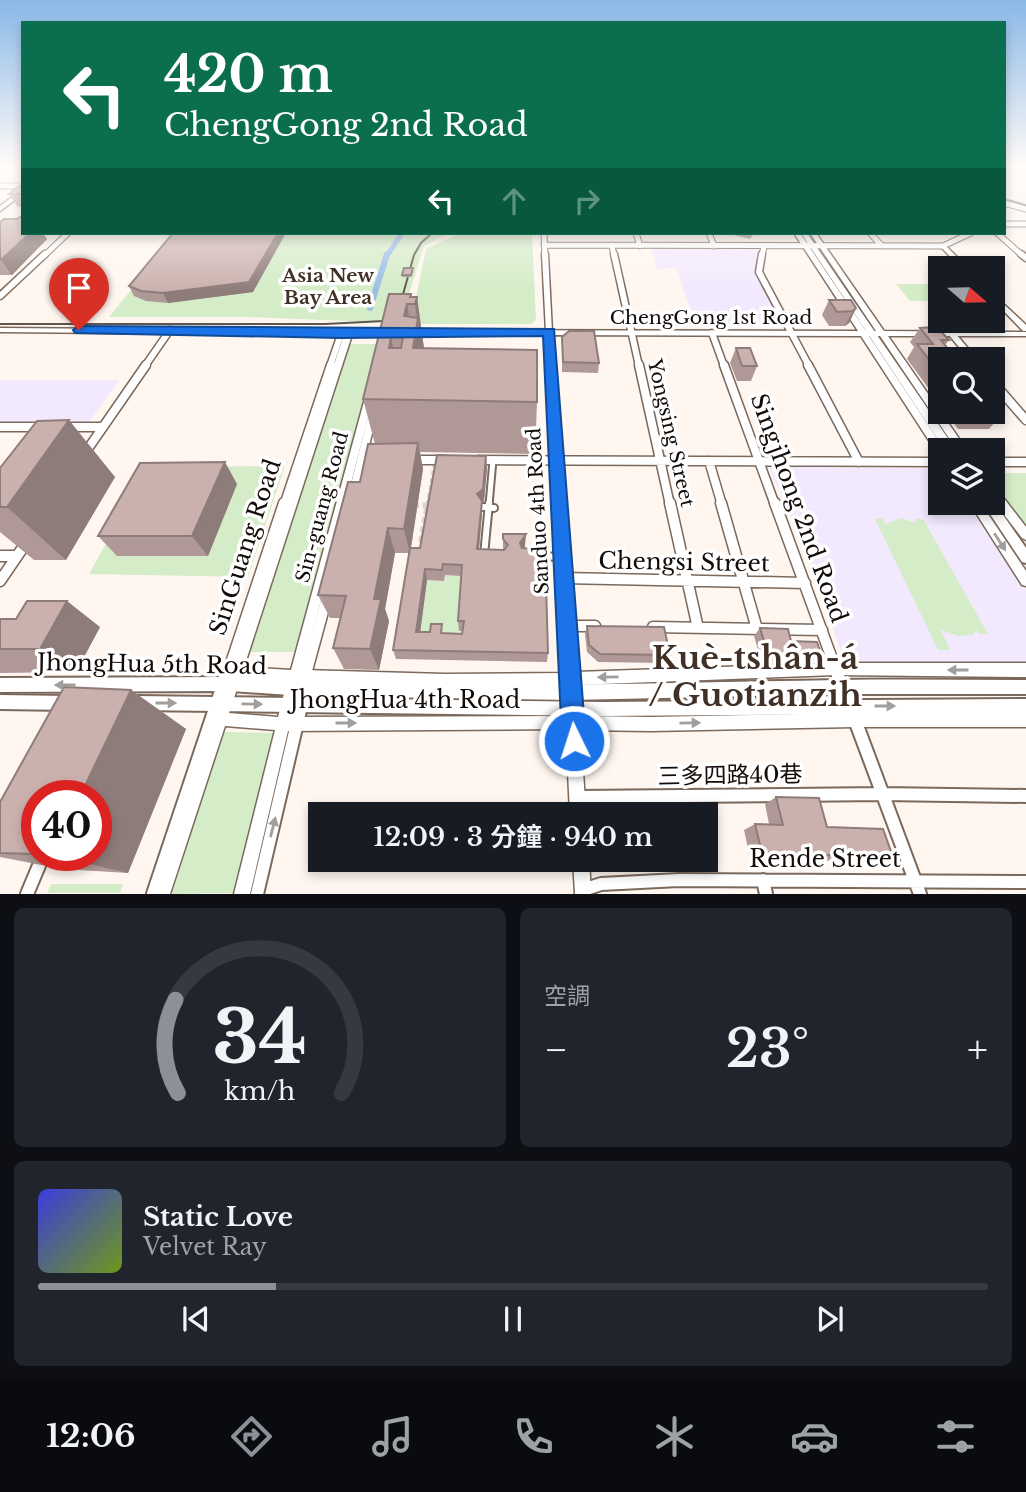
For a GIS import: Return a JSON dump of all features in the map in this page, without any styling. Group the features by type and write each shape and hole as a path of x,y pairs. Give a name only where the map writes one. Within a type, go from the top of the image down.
{"main road":[{"path":"806,235 814,246"},
{"path":"873,334 943,438"},
{"path":"997,515 1026,558"},
{"name":"JhongHua 5th Road","path":"115,694 229,681 298,690"},
{"name":"JhongHua 5th Road","path":"0,685 115,694 221,709 298,690"},
{"name":"JhongHua 4th Road","path":"571,700 842,687 1026,687"},
{"name":"JhongHua 4th Road","path":"298,690 852,713 1026,706"},
{"name":"JhongHua 5th Road","path":"0,702 84,703"}],"street":[{"path":"1006,224 1026,224"},
{"path":"0,296 66,235"},
{"path":"544,235 549,332"},
{"path":"637,235 640,246"},
{"path":"710,235 715,246"},
{"path":"800,235 814,246 873,334 933,438"},
{"path":"813,235 814,246 873,334 953,438"},
{"path":"872,235 882,246"},
{"path":"544,245 943,246 967,235"},
{"path":"999,235 1026,258"},
{"name":"Yongsing Street","path":"612,245 698,628"},
{"path":"764,246 759,272 859,462"},
{"path":"943,246 953,256"},
{"path":"1013,247 1026,247"},
{"path":"1005,309 1026,332"},
{"name":"ChengGong 1st Road","path":"0,330 345,334 1026,332"},
{"path":"79,461 170,330"},
{"name":"Sanduo 4th Road","path":"549,332 577,802"},
{"path":"386,345 390,333"},
{"name":"Singjhong 2nd Road","path":"712,333 917,887"},
{"name":"SinGuang Road","path":"162,894 229,681 345,334"},
{"path":"952,334 963,347"},
{"name":"Sin-guang Road","path":"298,690 375,390"},
{"path":"1005,396 1026,420"},
{"path":"0,427 102,428"},
{"path":"357,461 374,460"},
{"path":"396,460 459,460"},
{"path":"470,460 928,462"},
{"path":"493,460 484,557 494,556"},
{"path":"709,461 757,629"},
{"path":"1005,462 1026,462"},
{"path":"1005,508 1026,535"},
{"path":"983,515 1026,581"},
{"path":"0,581 32,533"},
{"path":"525,555 562,557"},
{"path":"0,556 17,556"},
{"name":"Chengsi Street","path":"563,578 805,583"},
{"path":"566,626 606,627"},
{"path":"645,627 822,630"},
{"name":"JhongHua 4th Road","path":"221,709 290,724 571,700 836,669 1026,670"},
{"name":"JhongHua 4th Road","path":"298,690 445,681 571,700"},
{"path":"257,894 298,690"},
{"name":"SinGuang Road","path":"153,894 221,709"},
{"name":"JhongHua 4th Road","path":"852,713 1026,720"},
{"path":"242,894 290,724"},
{"name":"三多四路40巷","path":"577,797 883,794 1026,796"},
{"path":"27,894 37,871"},
{"path":"582,872 583,892"},
{"name":"Rende Street","path":"583,892 601,884 679,880 765,887 917,887 1026,882"}],"shaded area":[{"path":"651,248 758,248 755,272 781,325 695,323 676,268 657,269"},
{"path":"0,380 119,380 88,424 0,423"},
{"path":"769,467 928,468 928,515 978,515 1026,589 1026,666 844,661 807,556"}],"green space":[{"path":"176,235 446,235 424,246 400,323 246,317 109,317"},
{"path":"457,235 532,235 536,320 531,324 416,324 411,321 426,249"},
{"path":"896,284 928,284 928,301 910,301"},
{"path":"349,344 379,344 298,652 246,652"},
{"path":"285,466 248,577 89,574 149,467"},
{"path":"1005,473 1026,473 1026,531 1005,502"},
{"path":"882,518 886,524 901,518 915,523 915,519 923,519 988,634 978,634 976,630 972,635 958,636 941,630 950,650 938,650 875,519"},
{"path":"428,574 437,581 444,581 445,575 469,576 459,631 465,634 419,642"},
{"path":"223,732 280,733 238,893 172,894"},
{"path":"51,884 123,884 120,893 47,893"}],"building":[{"path":"21,216 21,235 28,235 0,260 0,222 4,219"},
{"path":"171,235 277,235 249,282 163,293 141,291 129,286"},
{"path":"404,268 413,268 411,275 402,275"},
{"path":"389,294 411,294 410,297 417,297 415,304 407,304 404,316 418,318 413,348 537,350 537,402 363,399","holes":["391,337 403,337 401,348 389,348"]},
{"path":"829,300 851,300 856,308 853,311 837,312"},
{"path":"920,328 928,328 928,333 943,333 949,340 941,340 947,347 928,347 928,358 917,344 933,344"},
{"path":"569,331 594,331 599,363 563,362 562,337"},
{"path":"736,348 750,348 757,366 742,366"},
{"path":"69,420 7,507 0,507 0,468 37,421"},
{"path":"418,443 404,529 388,528 374,599 381,599 370,649 333,648 346,596 318,595 348,482 360,482 368,444"},
{"path":"437,455 486,456 483,489 477,494 482,501 477,549 504,550 508,545 503,534 526,534 520,543 522,548 545,550 548,653 393,650 410,548 420,548","holes":["443,564 462,565 458,621 464,621 462,634 441,633 442,624 431,624 430,632 416,632 425,569 442,570"]},
{"path":"225,462 192,536 98,536 140,463"},
{"path":"27,601 67,601 40,649 0,649 0,619 16,619"},
{"path":"587,626 664,627 670,655 600,654 589,645"},
{"path":"760,628 788,629 791,641 817,642 821,653 768,655"},
{"path":"64,687 131,690 88,780 21,780 21,854 0,853 0,802"},
{"path":"776,797 819,798 827,827 883,829 893,857 762,853 755,824 783,825"}],"waterway":[{"path":"387,256 401,235"},
{"path":"370,308 387,254"}],"tunnel":[{"path":"428,505 436,460"},
{"path":"413,505 428,506"},
{"path":"421,542 428,506"},
{"path":"428,506 435,506"}],"tram line":[{"path":"0,324 325,324 384,321 394,315 400,305 414,255 430,235"}],"district":[{"name":"Asia New Bay Area","path":"328,286"},
{"name":"Kuè-tshân-á / Guotianzih","path":"755,676"}],"route":[{"path":"79,330 341,334 549,332 574,741"}]}
